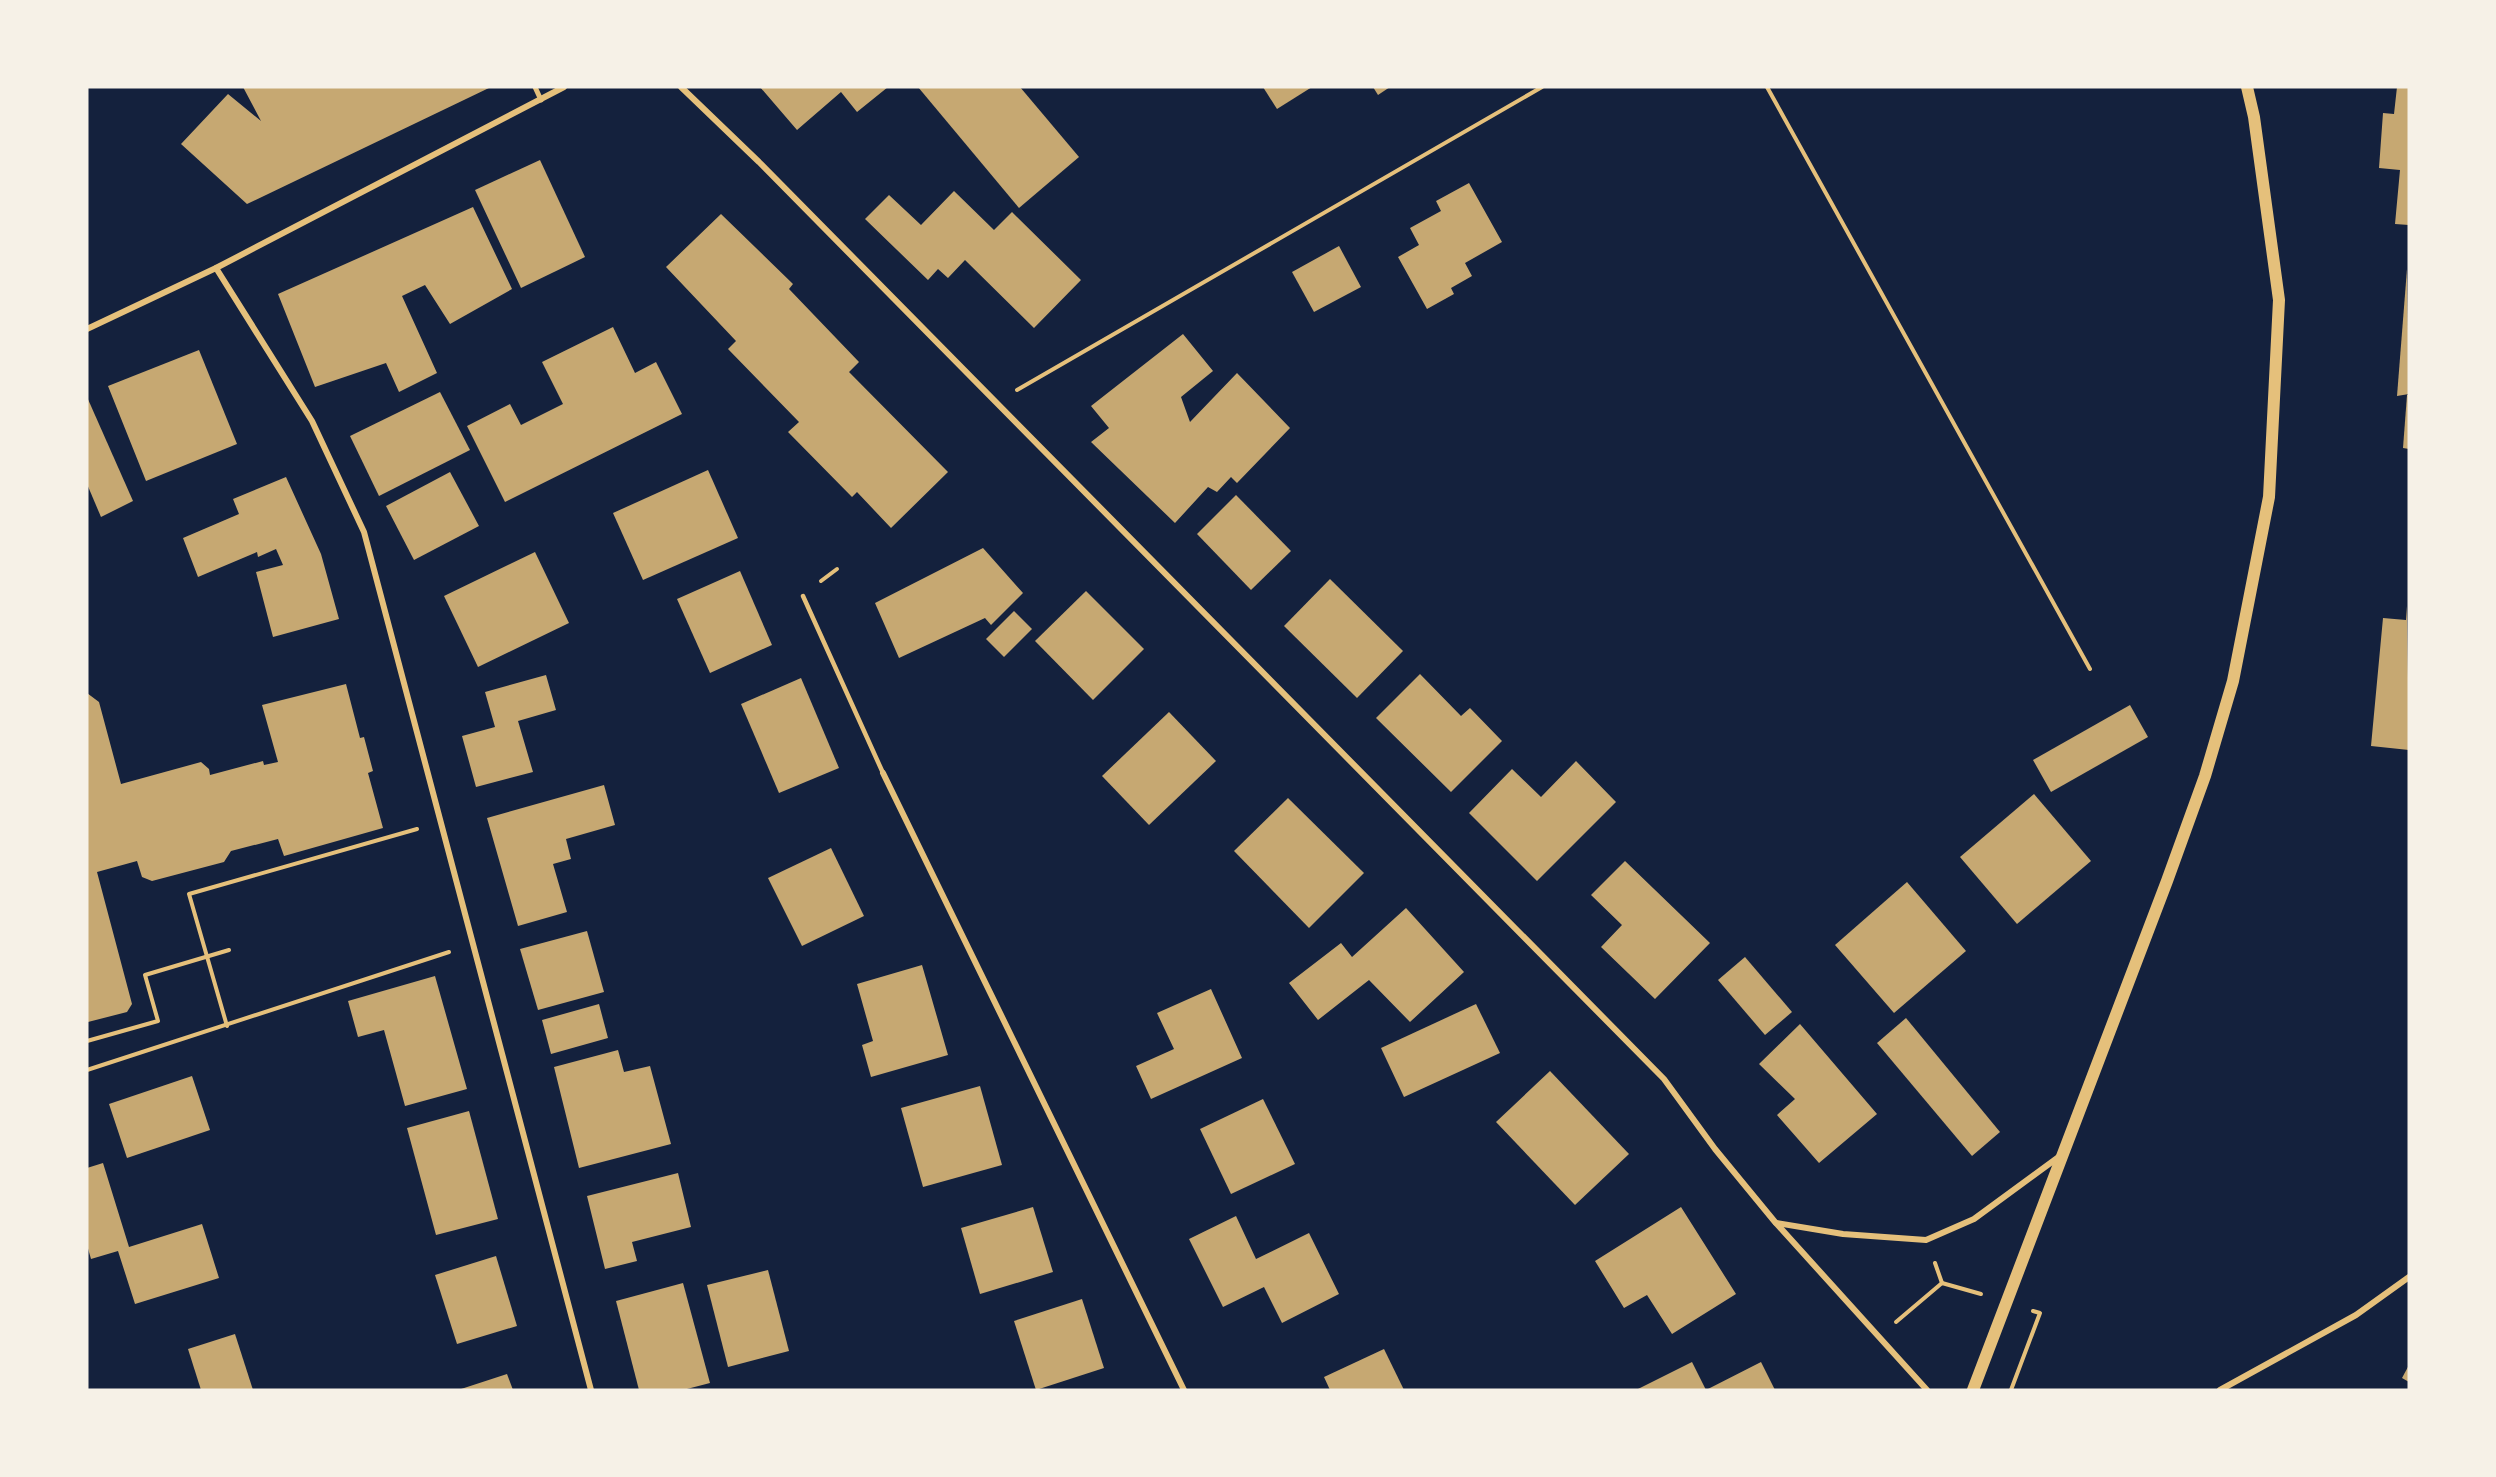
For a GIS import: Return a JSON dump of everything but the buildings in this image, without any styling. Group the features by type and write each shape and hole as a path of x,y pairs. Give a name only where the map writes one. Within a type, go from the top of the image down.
{"main road":[{"path":"1973,1390 2205,776 2233,681 2269,497 2278,300 2254,117 2247,87"}],"street":[{"path":"535,87 541,100"},
{"path":"87,330 216,268 564,87"},
{"path":"681,87 996,402 1664,1079 1715,1149 1775,1222 1927,1390"},
{"path":"216,268 312,421 364,532 591,1390"},
{"path":"883,773 1184,1390"},
{"path":"1775,1222 1843,1234 1926,1240 1974,1219 2063,1154"},
{"path":"2220,1390 2356,1315 2409,1277"}],"lane":[{"path":"803,596 883,773"}],"path":[{"path":"996,402 1542,87"},
{"path":"1767,87 2090,669"},
{"path":"227,1026 189,894 440,822"},
{"path":"87,1070 473,945"},
{"path":"87,1041 158,1021 145,975 229,951"},
{"path":"1880,1336 1942,1283 2006,1302"}]}
